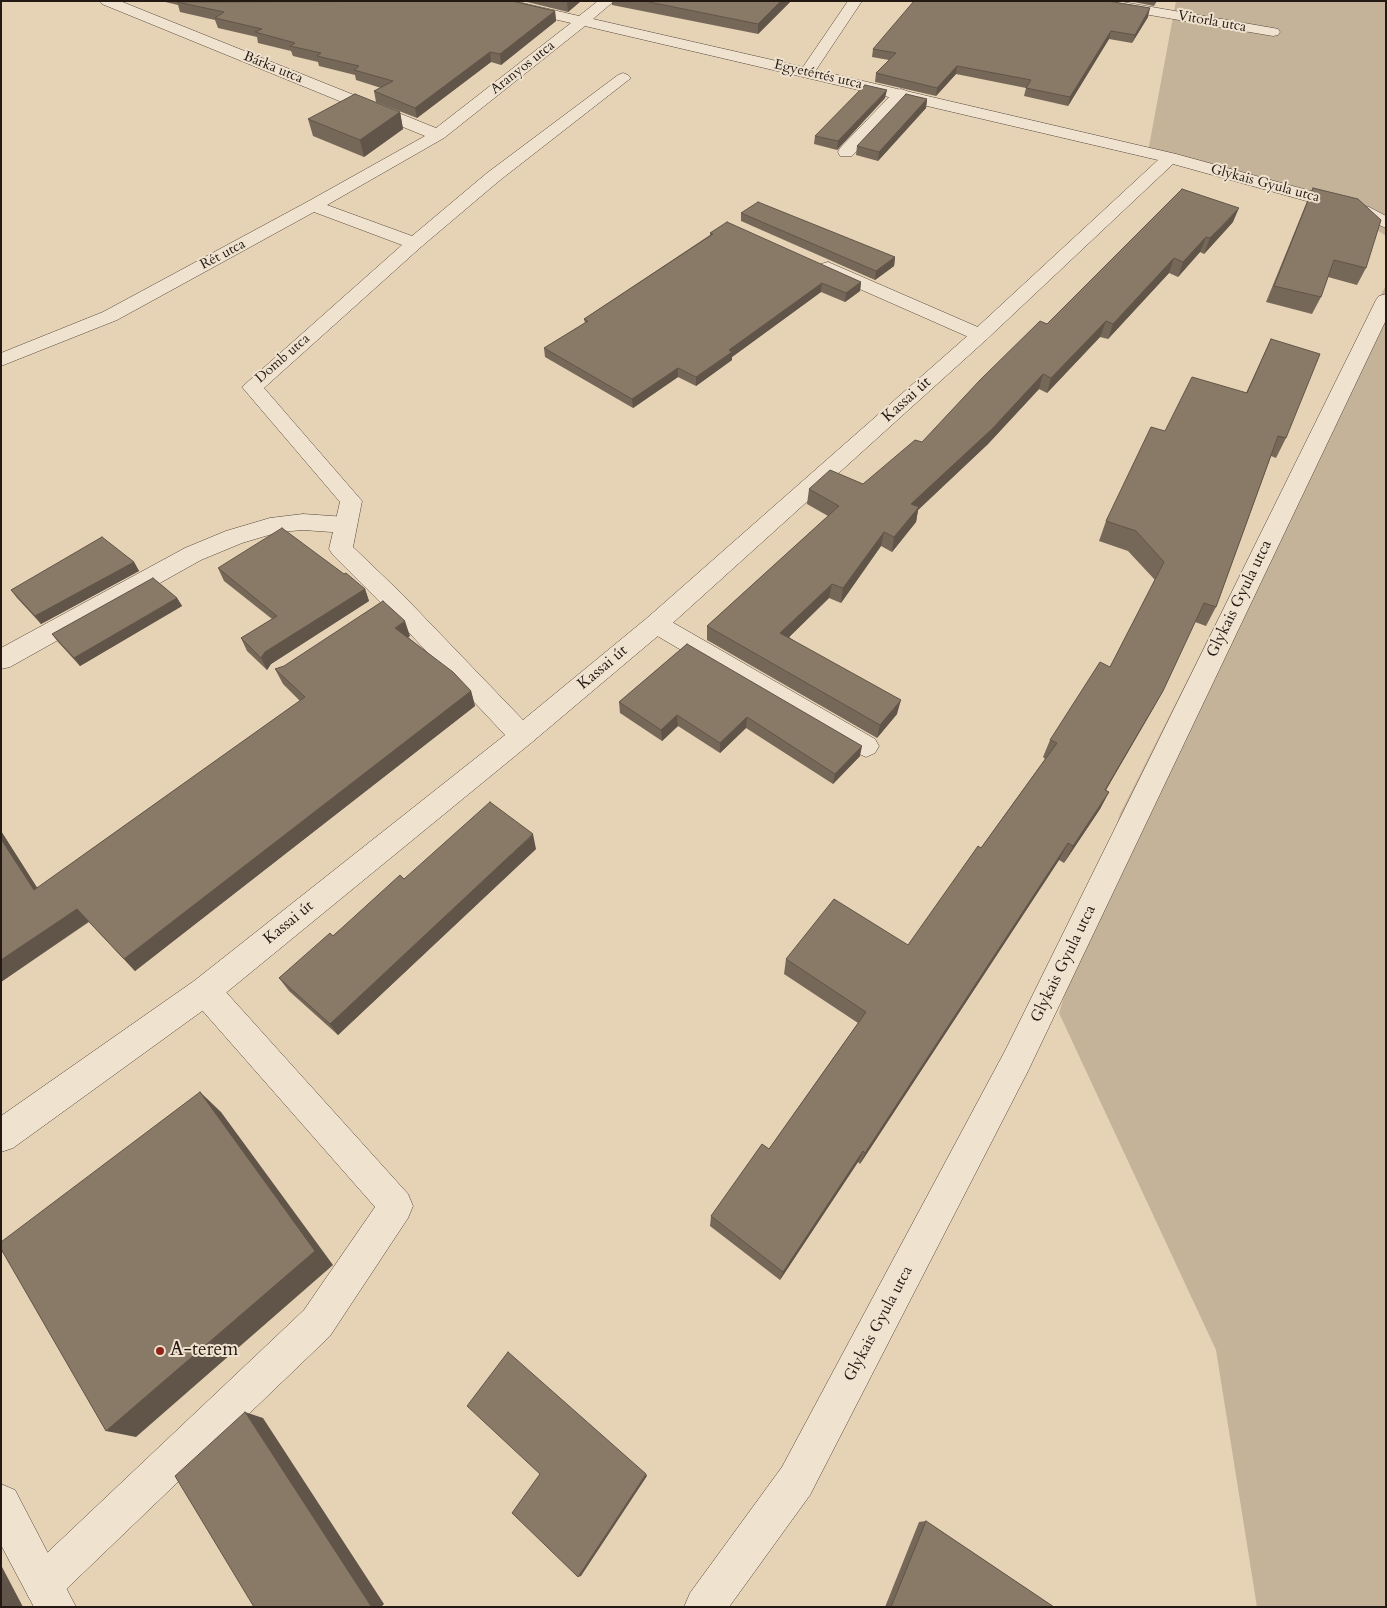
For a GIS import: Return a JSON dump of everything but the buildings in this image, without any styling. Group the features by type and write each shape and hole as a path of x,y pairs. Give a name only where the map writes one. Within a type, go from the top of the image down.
{"street":[{"name":"Bárka utca","path":"107,1 438,135"},
{"name":"Egyetértés utca","path":"494,1 807,72 1170,158"},
{"name":"Aranyos utca","path":"438,135 607,1"},
{"path":"807,72 855,1"},
{"name":"Vitorla utca","path":"1091,1 1273,32"},
{"name":"Domb utca","path":"522,736 385,605 340,549 350,501 252,387 493,177 623,78"},
{"path":"846,152 901,94"},
{"name":"Rét utca","path":"1,360 110,316 313,206 438,135"},
{"name":"Glykais Gyula utca","path":"1170,158 1363,211 1386,223"},
{"name":"Kassai út","path":"1,1136 205,991 522,736 656,624 980,335 1170,158"},
{"path":"313,206 415,243"},
{"path":"812,261 980,335"},
{"name":"Glykais Gyula utca","path":"704,1607 796,1481 1012,1069 1386,300"},
{"path":"3,652 193,554 234,537 278,524 303,522 346,525"},
{"path":"656,624 866,746"},
{"path":"1,1504 49,1595 317,1323 396,1206 205,991"}],"shaded area":[{"path":"1176,1 1386,1 1386,236 1344,208 1147,157"},
{"path":"1386,285 1386,1607 1257,1607 1216,1350 1059,1013 1120,814"}],"place":[{"name":"A-terem","path":"160,1351"}]}
